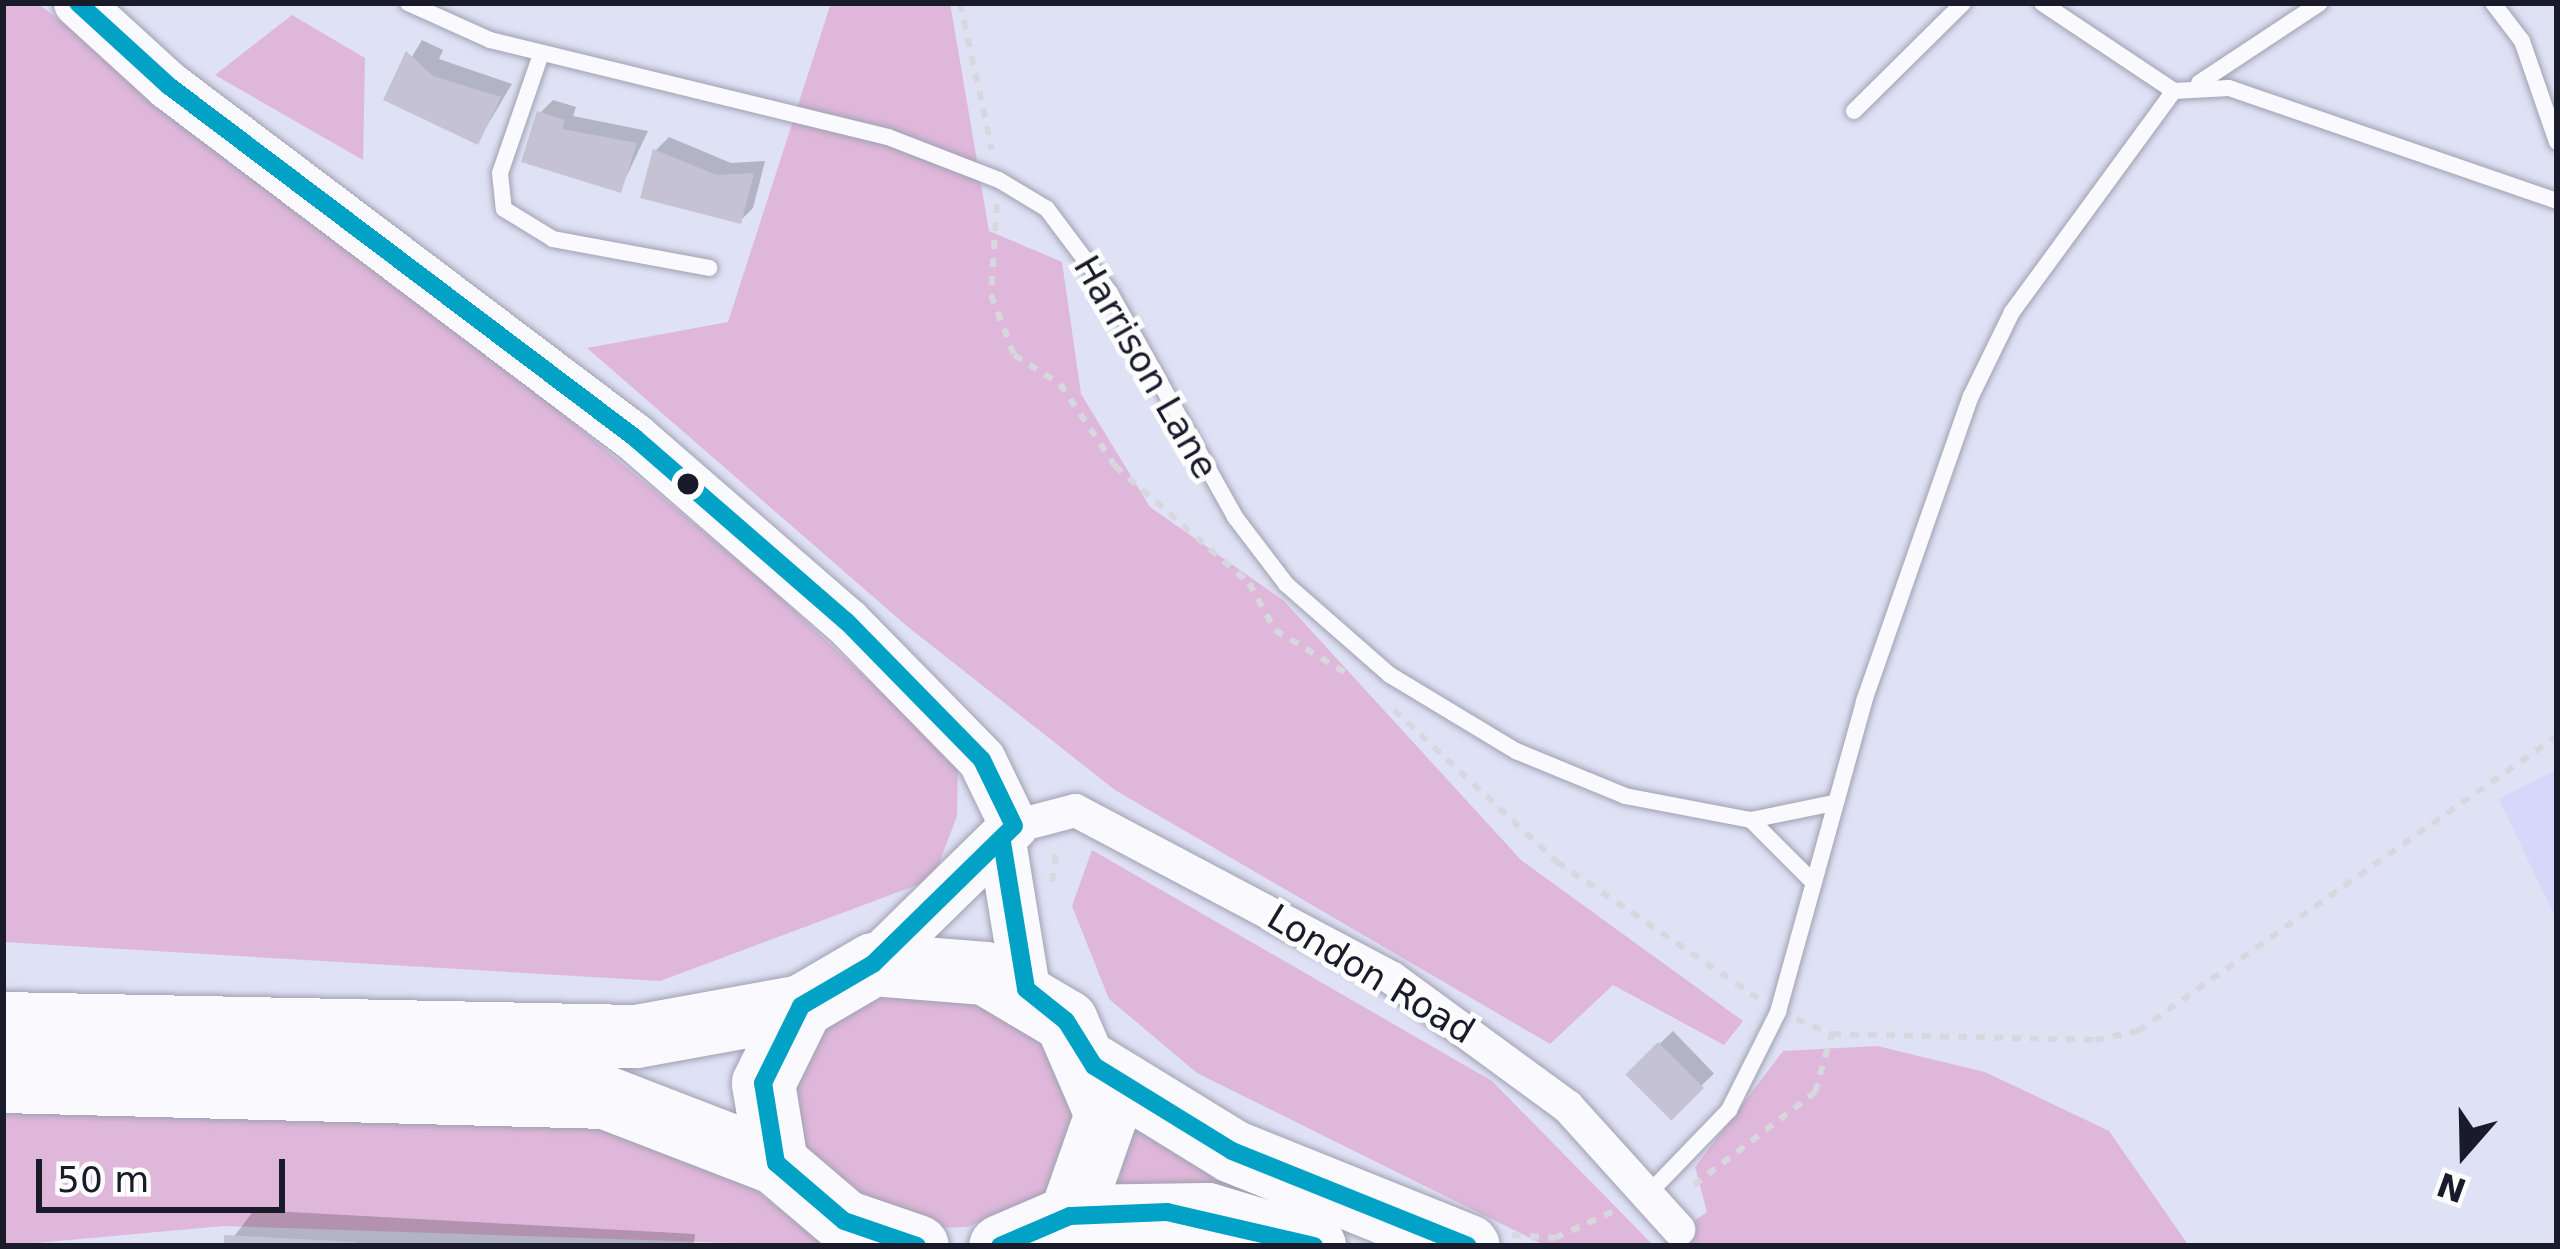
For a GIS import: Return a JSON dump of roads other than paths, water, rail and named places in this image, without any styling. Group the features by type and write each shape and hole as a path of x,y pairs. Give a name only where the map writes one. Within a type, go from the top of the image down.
{"highway":[{"path":"3,1022 636,1036 801,1006 873,964 927,963 1027,989 1066,1021 1094,1066 1106,1114 1070,1216"},
{"path":"776,1163 764,1084 801,1006"},
{"path":"1094,1066 1232,1150 1468,1246"},
{"path":"3,1081 605,1097 776,1163 850,1233 917,1246"},
{"path":"1000,1246 1070,1216 1207,1214 1314,1246"}],"main road":[{"path":"78,3 169,86 634,437 846,621 982,760 1008,834 1027,989"},
{"path":"873,964 1008,834"}],"street":[{"name":"London Road","path":"1008,834 1068,809 1392,978 1567,1106 1662,1210"}],"lane":[{"name":"Harrison Lane","path":"408,3 541,54 888,137 999,180 1047,209 1080,253 1235,517 1336,632 1443,710 1574,778 1751,820 1834,802"},
{"path":"1854,111 1963,3"},
{"path":"2042,3 2174,91"},
{"path":"1662,1210 1729,1110 1778,1012 1834,802 1971,396 2012,312 2174,91 2199,82 2320,3"},
{"path":"2493,3 2515,27 2557,142"},
{"path":"541,54 500,173 504,209 553,239 709,268"},
{"path":"2199,82 2514,177 2557,201"},
{"path":"1751,820 1811,880"}]}
